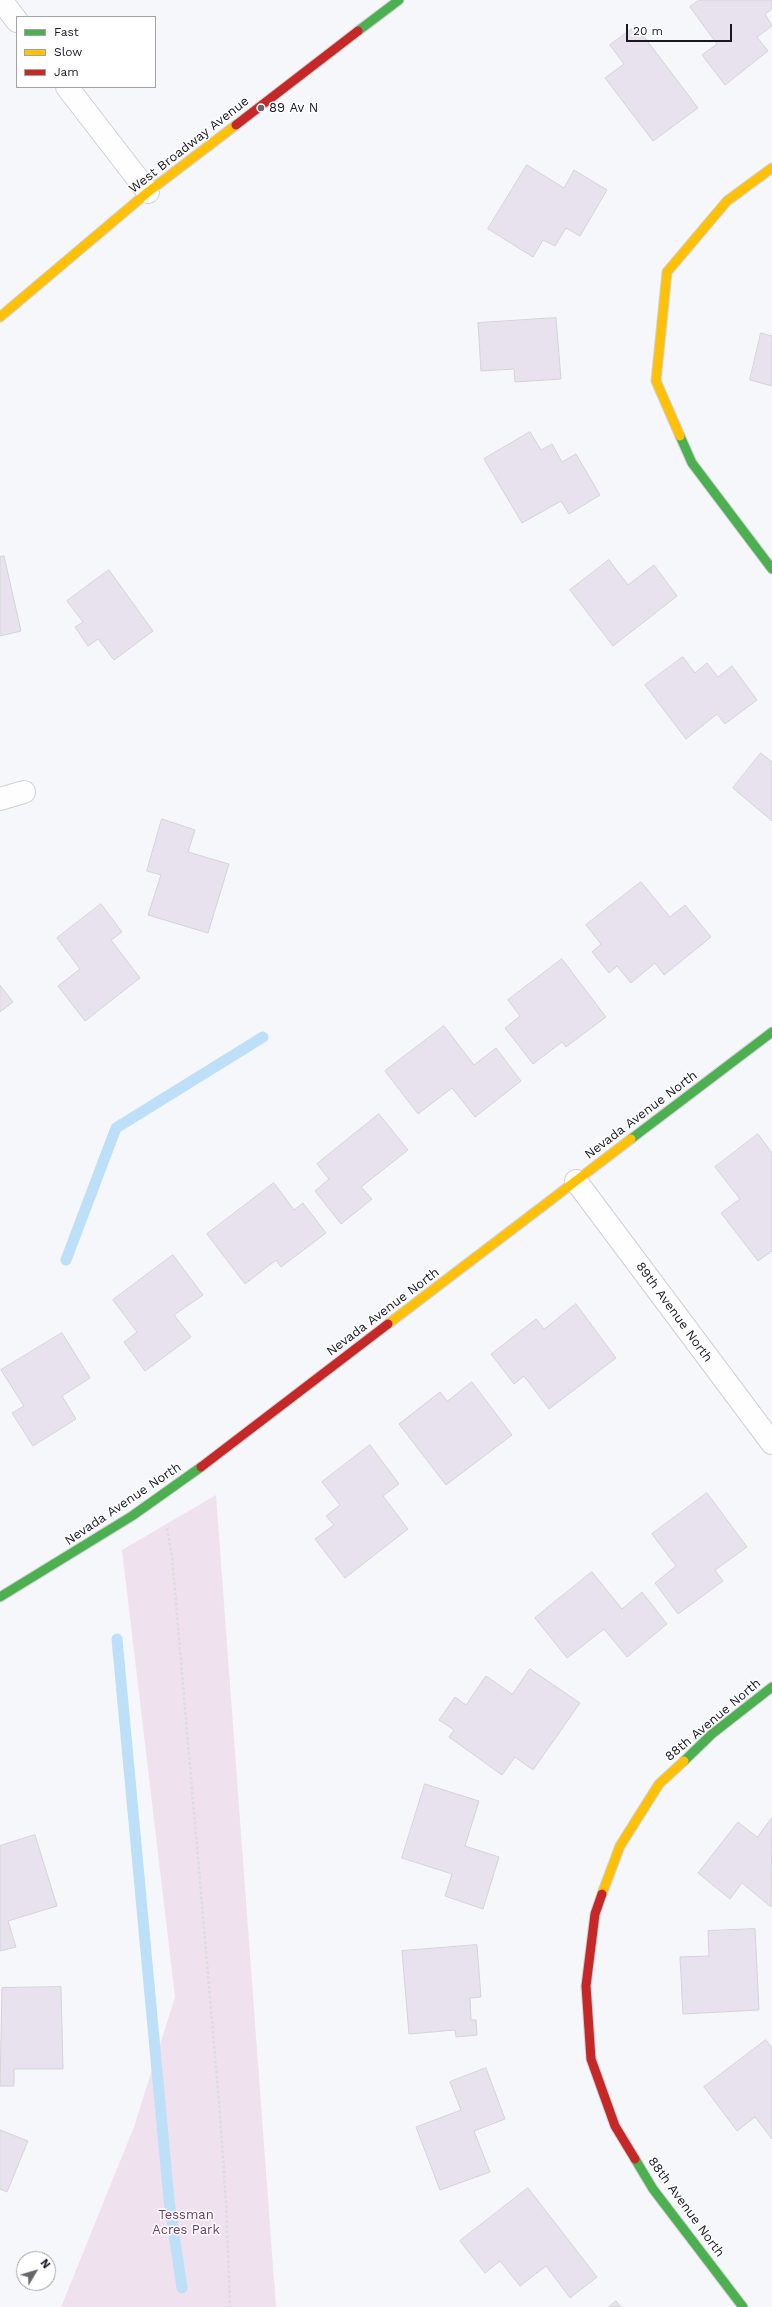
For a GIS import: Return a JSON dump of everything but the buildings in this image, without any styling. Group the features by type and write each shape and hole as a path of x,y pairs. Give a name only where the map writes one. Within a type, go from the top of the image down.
{"street":[{"path":"1,0 16,20"},
{"name":"West Broadway Avenue","path":"0,317 33,291 148,192 398,0"},
{"path":"68,88 148,192"},
{"path":"772,168 727,201 667,272 656,380 692,463 772,570"},
{"path":"0,799 24,792"},
{"name":"Nevada Avenue North","path":"0,1597 153,1502 772,1032"},
{"name":"89th Avenue North","path":"576,1181 772,1444"},
{"name":"88th Avenue North","path":"743,2307 653,2189 615,2126 591,2059 586,1986 595,1914 620,1846 647,1802 659,1784 712,1734 772,1687"}],"path":[{"path":"153,1502 166,1522 172,1557 219,2102 226,2202 230,2307"}],"green space":[{"name":"Tessman Acres Park","path":"216,1495 276,2307 61,2307 134,2127 175,1997 122,1550"}],"waterway":[{"path":"66,1260 116,1128 263,1037"},
{"path":"117,1639 169,2200 182,2288"}],"traffic: fast":[{"path":"358,31 399,0"},
{"path":"680,436 692,463 772,569"},
{"path":"631,1139 772,1032"},
{"path":"0,1597 132,1516 201,1467"},
{"path":"684,1761 712,1734 772,1687"},
{"path":"635,2159 653,2189 743,2307"}],"traffic: slow":[{"path":"0,317 148,192 236,125"},
{"path":"680,436 656,381 667,272 727,201 772,168"},
{"path":"388,1324 631,1139"},
{"path":"602,1894 620,1846 659,1784 684,1761"}],"traffic: jam":[{"path":"236,125 358,31"},
{"path":"201,1467 388,1324"},
{"path":"602,1894 595,1914 586,1986 591,2059 615,2126 635,2159"}],"place":[{"name":"89 Av N","path":"261,108"}]}
